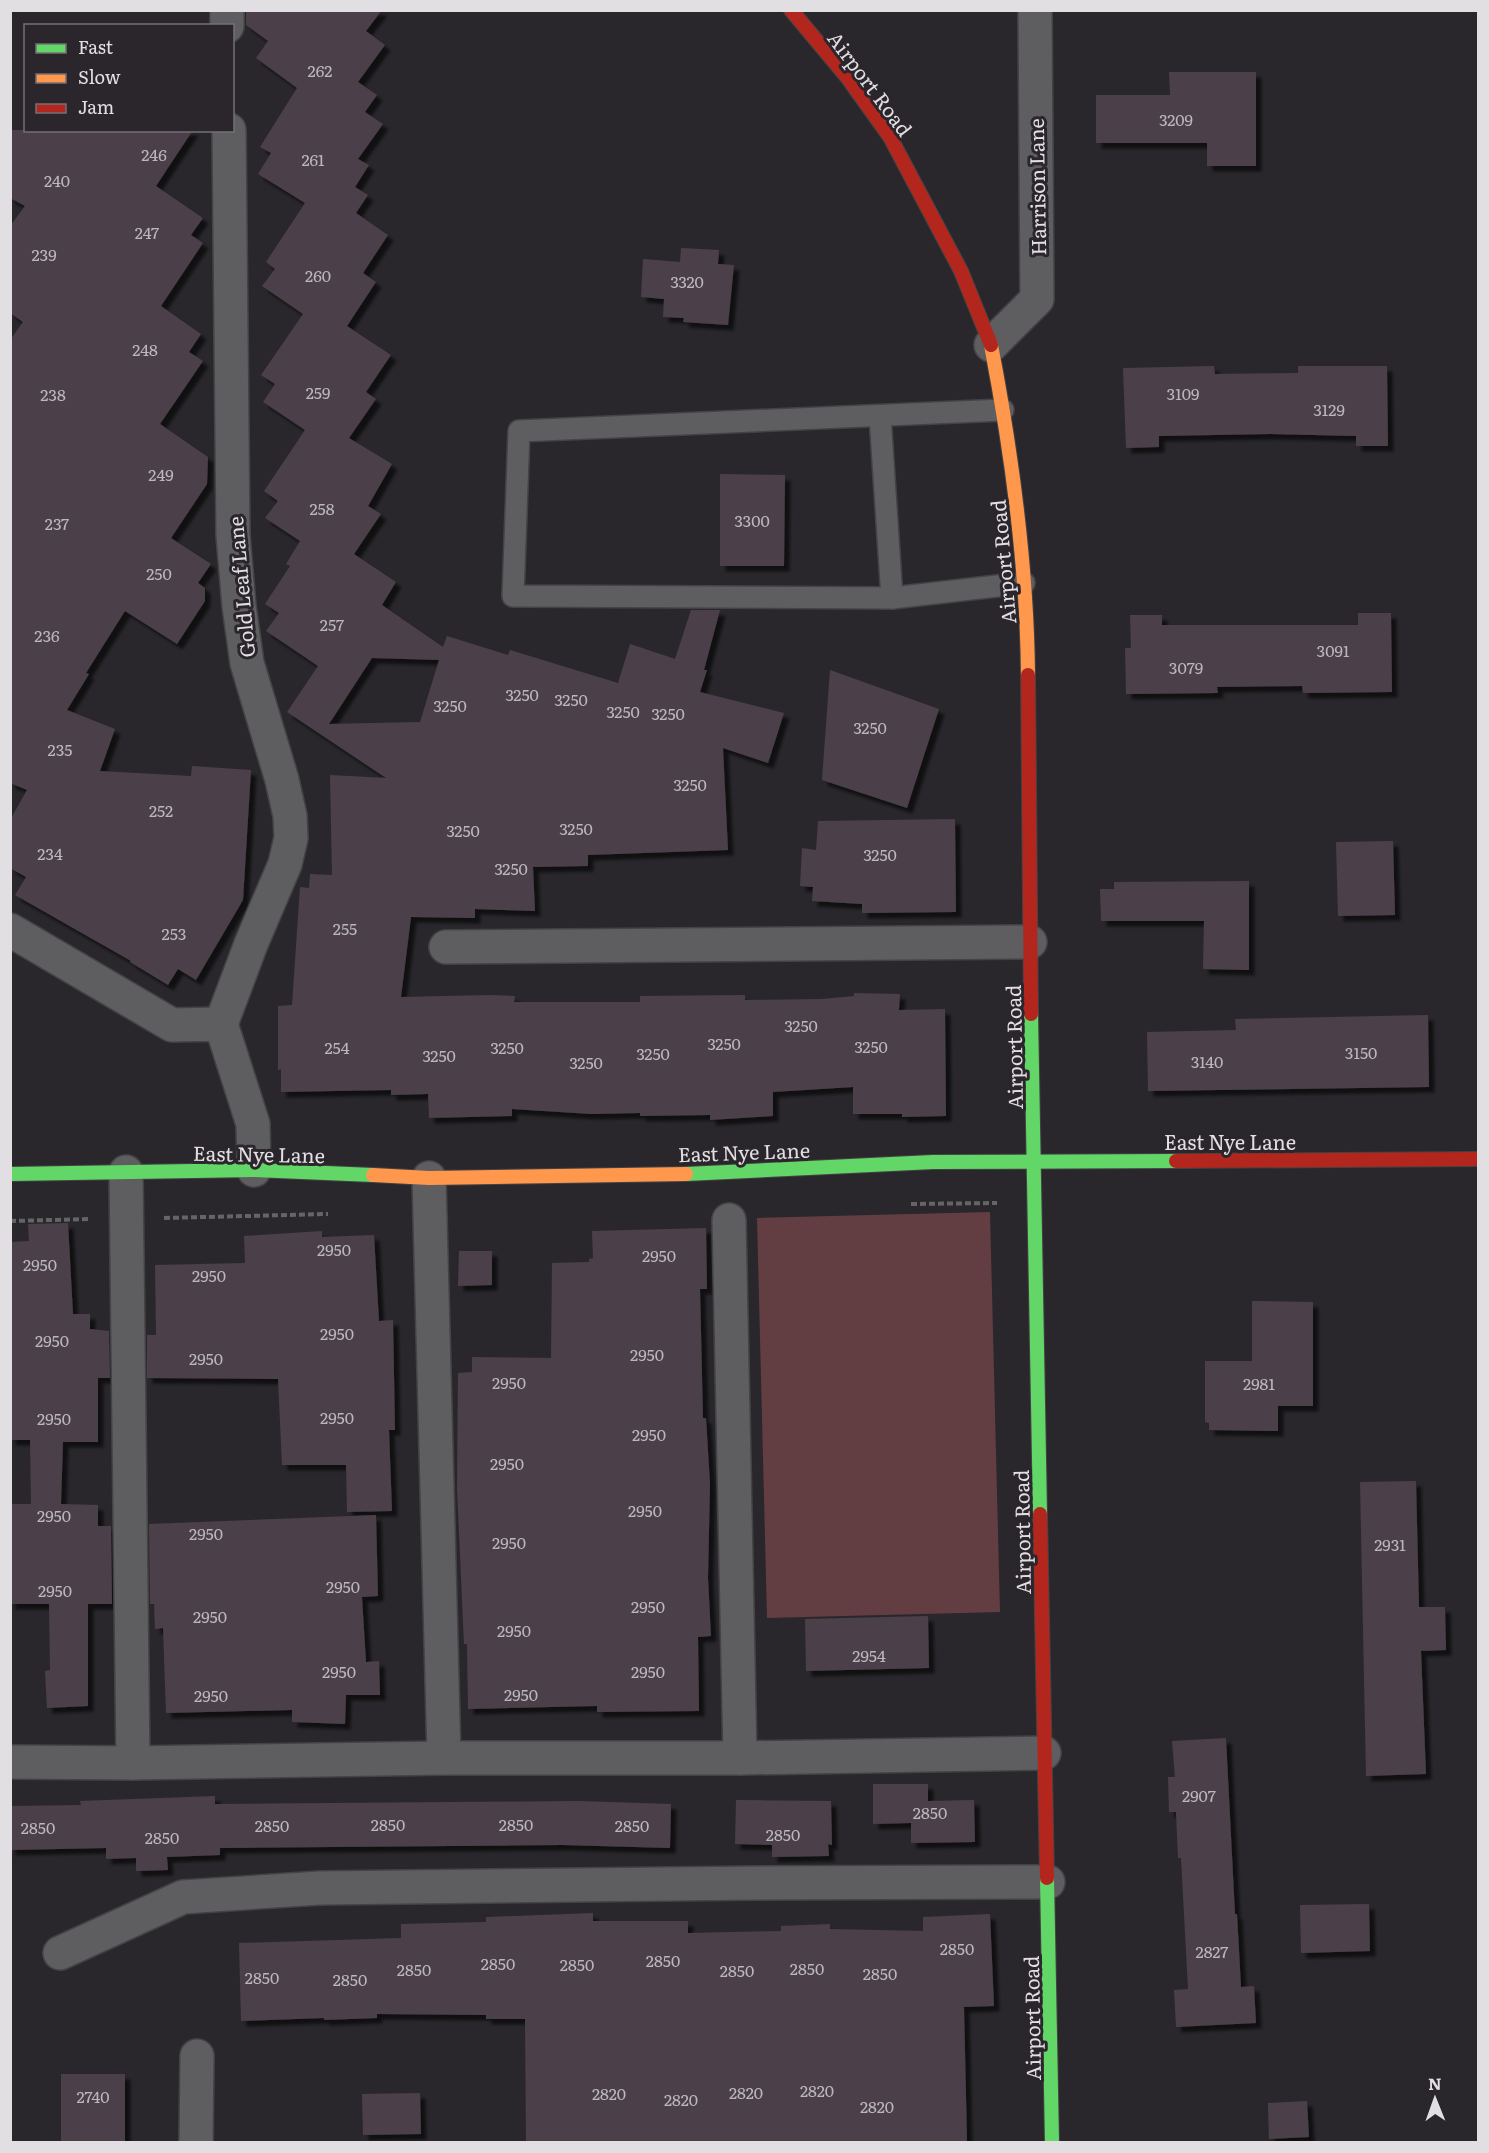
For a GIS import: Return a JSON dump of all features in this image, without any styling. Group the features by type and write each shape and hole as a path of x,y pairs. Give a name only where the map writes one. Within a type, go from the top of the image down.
{"street":[{"name":"Airport Road","path":"791,10 847,77 890,137 962,271 991,345 1015,486 1028,641 1030,942 1052,2142"},
{"name":"Harrison Lane","path":"991,345 1037,299 1035,10"},
{"name":"Gold Leaf Lane","path":"221,1024 251,944 285,864 291,838 290,816 282,780 247,663 239,606 233,535 229,132"},
{"path":"10,930 172,1025 221,1024 253,1124 254,1170"},
{"path":"446,947 1030,942"},
{"name":"East Nye Lane","path":"10,1174 254,1170 429,1178 683,1174 933,1162 1479,1159"},
{"path":"126,1172 133,1763"},
{"path":"429,1178 444,1758"},
{"path":"729,1220 740,1758"},
{"path":"10,1762 740,1758 1044,1753"},
{"path":"60,1953 183,1897 320,1888 1048,1882"},
{"path":"196,2142 197,2056"}],"lane":[{"path":"1003,410 519,431 513,596 892,598 1024,583"},
{"path":"880,416 892,598"}],"shaded area":[{"path":"990,1212 1000,1612 767,1618 757,1218"}],"building":[{"path":"246,10 382,10 366,31 385,45 358,82 377,95 365,112 383,124 358,159 369,165 355,187 368,195 356,213 388,235 363,273 376,282 347,326 391,355 366,392 376,399 349,438 392,464 368,506 381,514 354,554 396,582 382,605 443,647 447,636 508,655 510,650 618,683 630,644 675,659 691,610 720,610 700,692 784,713 768,763 723,748 728,850 588,855 588,866 533,867 535,911 475,909 475,918 411,917 401,997 489,995 515,996 514,1002 640,1002 640,996 745,995 745,1000 822,999 854,996 854,993 900,994 899,1010 945,1009 946,1116 902,1117 902,1114 853,1114 853,1087 773,1092 773,1116 710,1120 710,1115 640,1116 640,1113 591,1114 512,1109 512,1116 429,1118 428,1094 391,1095 391,1090 281,1092 281,1069 278,1070 278,1006 292,1005 300,887 309,888 310,874 332,875 330,775 386,778 287,712 318,666 266,631 279,613 265,604 290,566 286,564 300,541 265,518 278,501 264,491 305,430 263,402 275,384 261,375 303,314 262,286 275,269 266,262 305,203 258,174 271,153 260,147 297,88 256,58 268,41 246,25","holes":["372,658 439,660 420,722 329,724"]},
{"path":"1169,72 1256,72 1256,166 1207,166 1207,143 1096,143 1096,95 1170,95"},
{"path":"10,130 24,130 24,132 192,132 156,186 203,218 191,235 203,243 161,306 201,334 189,352 203,361 160,424 208,457 207,484 171,538 211,564 198,583 205,588 205,601 177,644 125,611 86,673 89,674 67,710 115,729 100,771 191,776 192,766 251,770 243,900 196,980 178,969 168,985 131,961 15,895 26,877 10,868 10,820 27,790 10,783 10,340 23,322 10,313 10,226 25,206 10,198"},
{"path":"681,248 719,250 718,264 734,265 728,325 683,322 684,318 663,317 664,299 641,297 643,259 680,262"},
{"path":"1214,366 1215,374 1298,373 1298,366 1387,366 1388,446 1356,446 1356,436 1270,434 1159,436 1159,447 1126,448 1123,368"},
{"path":"720,474 785,475 784,566 720,566"},
{"path":"1358,613 1391,613 1392,692 1303,693 1302,686 1217,687 1218,693 1126,694 1125,648 1131,648 1130,615 1162,615 1162,625 1358,625"},
{"path":"830,670 939,709 907,808 822,780"},
{"path":"955,819 956,912 862,913 862,904 812,901 813,887 800,886 802,848 816,850 818,821"},
{"path":"1393,841 1395,915 1338,916 1336,842"},
{"path":"1249,881 1249,970 1203,969 1204,921 1101,921 1100,889 1114,889 1114,882"},
{"path":"1428,1015 1429,1087 1148,1091 1147,1032 1236,1030 1235,1019"},
{"path":"68,1223 73,1314 90,1314 90,1329 109,1331 110,1378 98,1378 98,1442 63,1442 61,1504 98,1505 98,1526 111,1526 112,1604 88,1604 88,1706 47,1708 45,1671 50,1670 49,1604 10,1604 10,1504 31,1504 30,1440 10,1440 10,1242 29,1241 28,1224"},
{"path":"706,1228 707,1289 700,1289 703,1418 706,1418 710,1484 708,1578 711,1636 698,1637 699,1711 597,1712 597,1706 468,1709 467,1644 464,1644 457,1488 458,1373 472,1372 472,1357 551,1358 552,1263 589,1262 589,1259 593,1258 592,1231"},
{"path":"322,1231 322,1237 374,1235 379,1321 393,1320 395,1430 389,1430 392,1511 347,1512 346,1465 282,1465 278,1379 147,1378 147,1335 156,1335 155,1265 245,1263 244,1236"},
{"path":"459,1251 492,1251 492,1285 458,1286"},
{"path":"1252,1301 1313,1302 1313,1406 1278,1406 1278,1431 1209,1430 1209,1423 1205,1422 1205,1361 1252,1361"},
{"path":"1416,1481 1419,1607 1445,1607 1446,1650 1421,1651 1426,1774 1366,1776 1360,1482"},
{"path":"376,1515 378,1596 362,1597 366,1662 379,1661 380,1695 346,1695 345,1724 292,1722 292,1710 166,1713 163,1628 155,1629 154,1604 150,1604 149,1524"},
{"path":"928,1616 929,1668 806,1671 805,1619"},
{"path":"1226,1738 1241,1987 1254,1986 1256,2023 1176,2027 1174,1990 1188,1989 1181,1858 1178,1858 1176,1812 1169,1812 1168,1777 1175,1777 1172,1741"},
{"path":"873,1784 928,1784 928,1801 974,1800 975,1842 911,1843 911,1823 873,1824"},
{"path":"215,1796 215,1804 578,1801 671,1804 670,1848 563,1845 220,1848 220,1855 167,1857 168,1870 136,1871 136,1858 106,1859 106,1848 10,1850 10,1806 81,1805 80,1801"},
{"path":"736,1800 831,1801 832,1845 828,1844 829,1856 772,1857 772,1845 735,1844"},
{"path":"1369,1904 1370,1951 1301,1953 1300,1905"},
{"path":"593,1913 593,1921 688,1921 688,1933 781,1931 781,1926 830,1924 830,1929 923,1931 923,1917 990,1914 994,2006 964,2007 967,2142 526,2142 525,2019 486,2019 486,2015 377,2014 377,2018 241,2021 239,1943 401,1938 401,1924 486,1922 486,1917"},
{"path":"61,2074 125,2074 125,2142 61,2142"},
{"path":"420,2093 421,2134 363,2135 362,2094"},
{"path":"1307,2101 1309,2137 1269,2139 1268,2103"}],"traffic: fast":[{"path":"1031,1014 1040,1514"},
{"path":"686,1174 933,1162 1176,1161"},
{"path":"10,1174 254,1170 373,1175"},
{"path":"1047,1878 1052,2142"}],"traffic: slow":[{"path":"991,345 1006,427 1017,509 1025,592 1028,675"},
{"path":"373,1175 429,1178 686,1174"}],"traffic: jam":[{"path":"791,10 847,77 890,137 961,271 991,345"},
{"path":"1028,675 1031,1014"},
{"path":"1176,1161 1478,1159"},
{"path":"1040,1514 1047,1878"}]}
